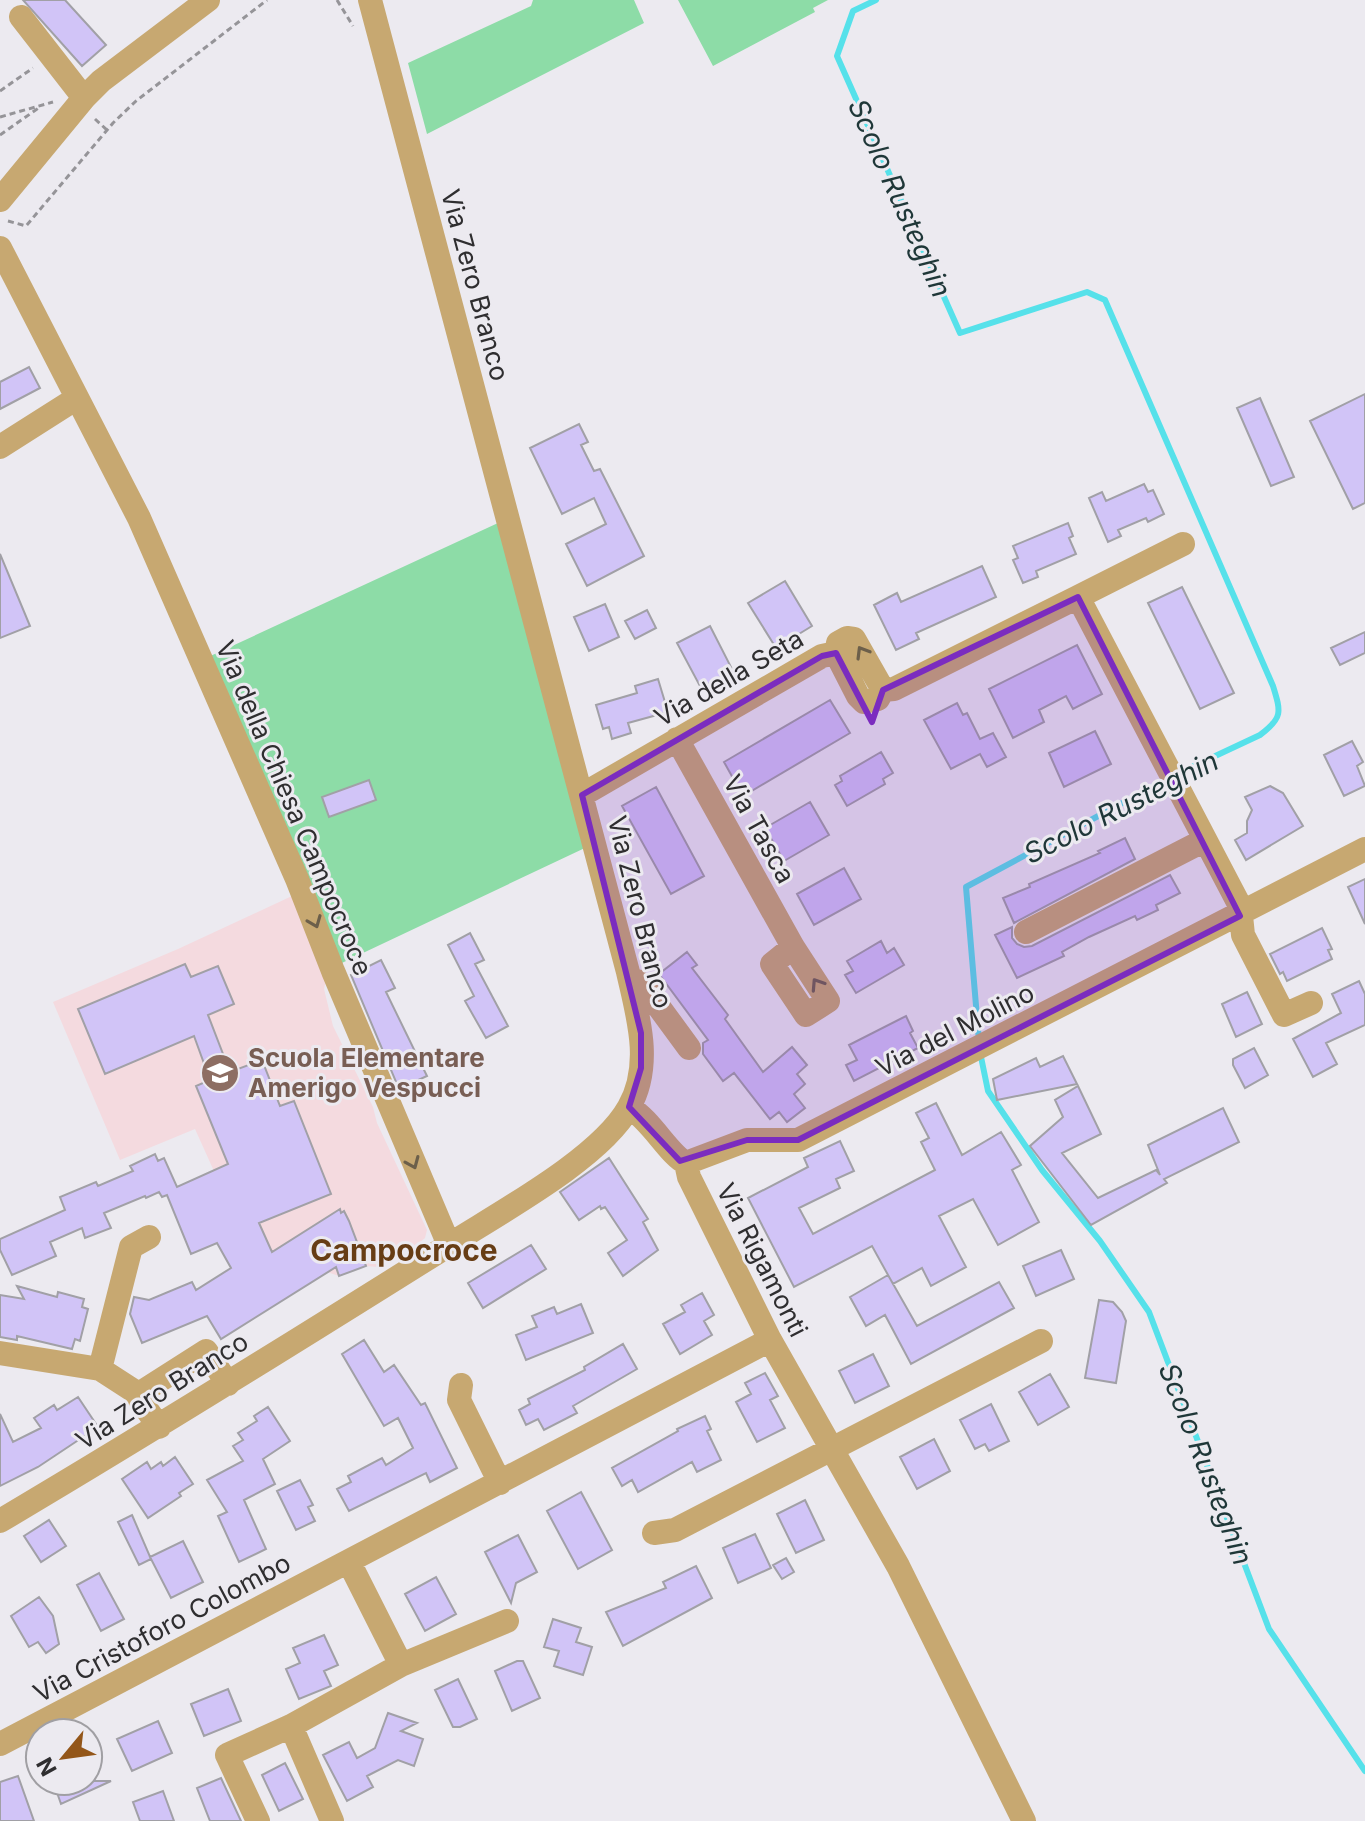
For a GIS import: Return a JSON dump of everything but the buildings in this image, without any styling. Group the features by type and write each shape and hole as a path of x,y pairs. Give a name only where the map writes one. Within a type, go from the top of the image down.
{"street":[{"path":"0,200 84,98 118,66 208,0"},
{"name":"Via Zero Branco","path":"0,1521 228,1384 586,1155 606,1138 629,1107 638,1085 642,1051 630,981 370,0"},
{"path":"21,17 84,98"},
{"name":"Via della Chiesa Campocroce","path":"0,248 139,518 284,851 449,1245"},
{"path":"0,447 77,398"},
{"path":"1183,544 1078,597 1240,906 1243,935 1284,1015 1311,1003"},
{"name":"Via della Seta","path":"582,795 822,656 836,653 838,643 847,638 854,639 883,690 894,689 1078,597"},
{"name":"Via Tasca","path":"677,739 793,947"},
{"path":"1026,932 1205,840"},
{"name":"Via del Molino","path":"686,1163 747,1140 798,1140 1240,916 1365,849"},
{"path":"630,981 637,981 645,988 689,1048"},
{"name":"Via Rigamonti","path":"629,1107 658,1132 680,1161 686,1163 689,1177 770,1340 898,1566 1024,1821"},
{"path":"100,1369 131,1247 149,1237"},
{"name":"Via Cristoforo Colombo","path":"0,1744 770,1340"},
{"path":"654,1533 675,1530 832,1452 1041,1341"},
{"path":"137,1395 206,1351 228,1384"},
{"path":"0,1353 100,1369 137,1395 159,1427"},
{"path":"461,1385 459,1400 500,1483"},
{"path":"349,1562 401,1665"},
{"path":"258,1821 227,1755 291,1726 401,1665 507,1621"},
{"path":"291,1726 332,1821"}],"path":[{"path":"0,219 26,226 113,123 136,101 267,0"},
{"path":"0,91 51,56"},
{"path":"0,135 43,105"}],"highlighted area":[{"path":"1078,597 1240,916 798,1140 747,1140 680,1161 629,1107 641,1068 641,1033 582,795 822,656 836,653 872,722 883,690"}],"shaded area":[{"name":"Scuola Elementare Amerigo Vespucci","path":"292,896 326,980 324,989 333,1026 373,1107 377,1123 427,1230 425,1238 418,1244 377,1267 366,1266 339,1276 327,1272 302,1233 255,1262 195,1129 120,1160 53,1002"}],"green space":[{"path":"533,0 634,0 644,23 427,134 408,63 531,6"},
{"path":"678,0 828,0 813,8 815,12 713,66"},
{"path":"498,523 587,847 327,970 206,658"}],"waterway":[{"name":"Scolo Rusteghin","path":"876,0 853,11 837,56 960,333 1087,292 1105,300 1273,686 1278,702 1278,714 1273,724 1260,735 1179,773"},
{"name":"Scolo Rusteghin","path":"979,1041 966,887 1169,778"},
{"name":"Scolo Rusteghin","path":"980,1052 988,1091 1042,1170 1100,1241 1149,1312 1269,1629 1365,1771"}],"place":[{"name":"Scuola Elementare Amerigo Vespucci","path":"220,1073"}],"district":[{"name":"Campocroce","path":"404,1251"}]}
